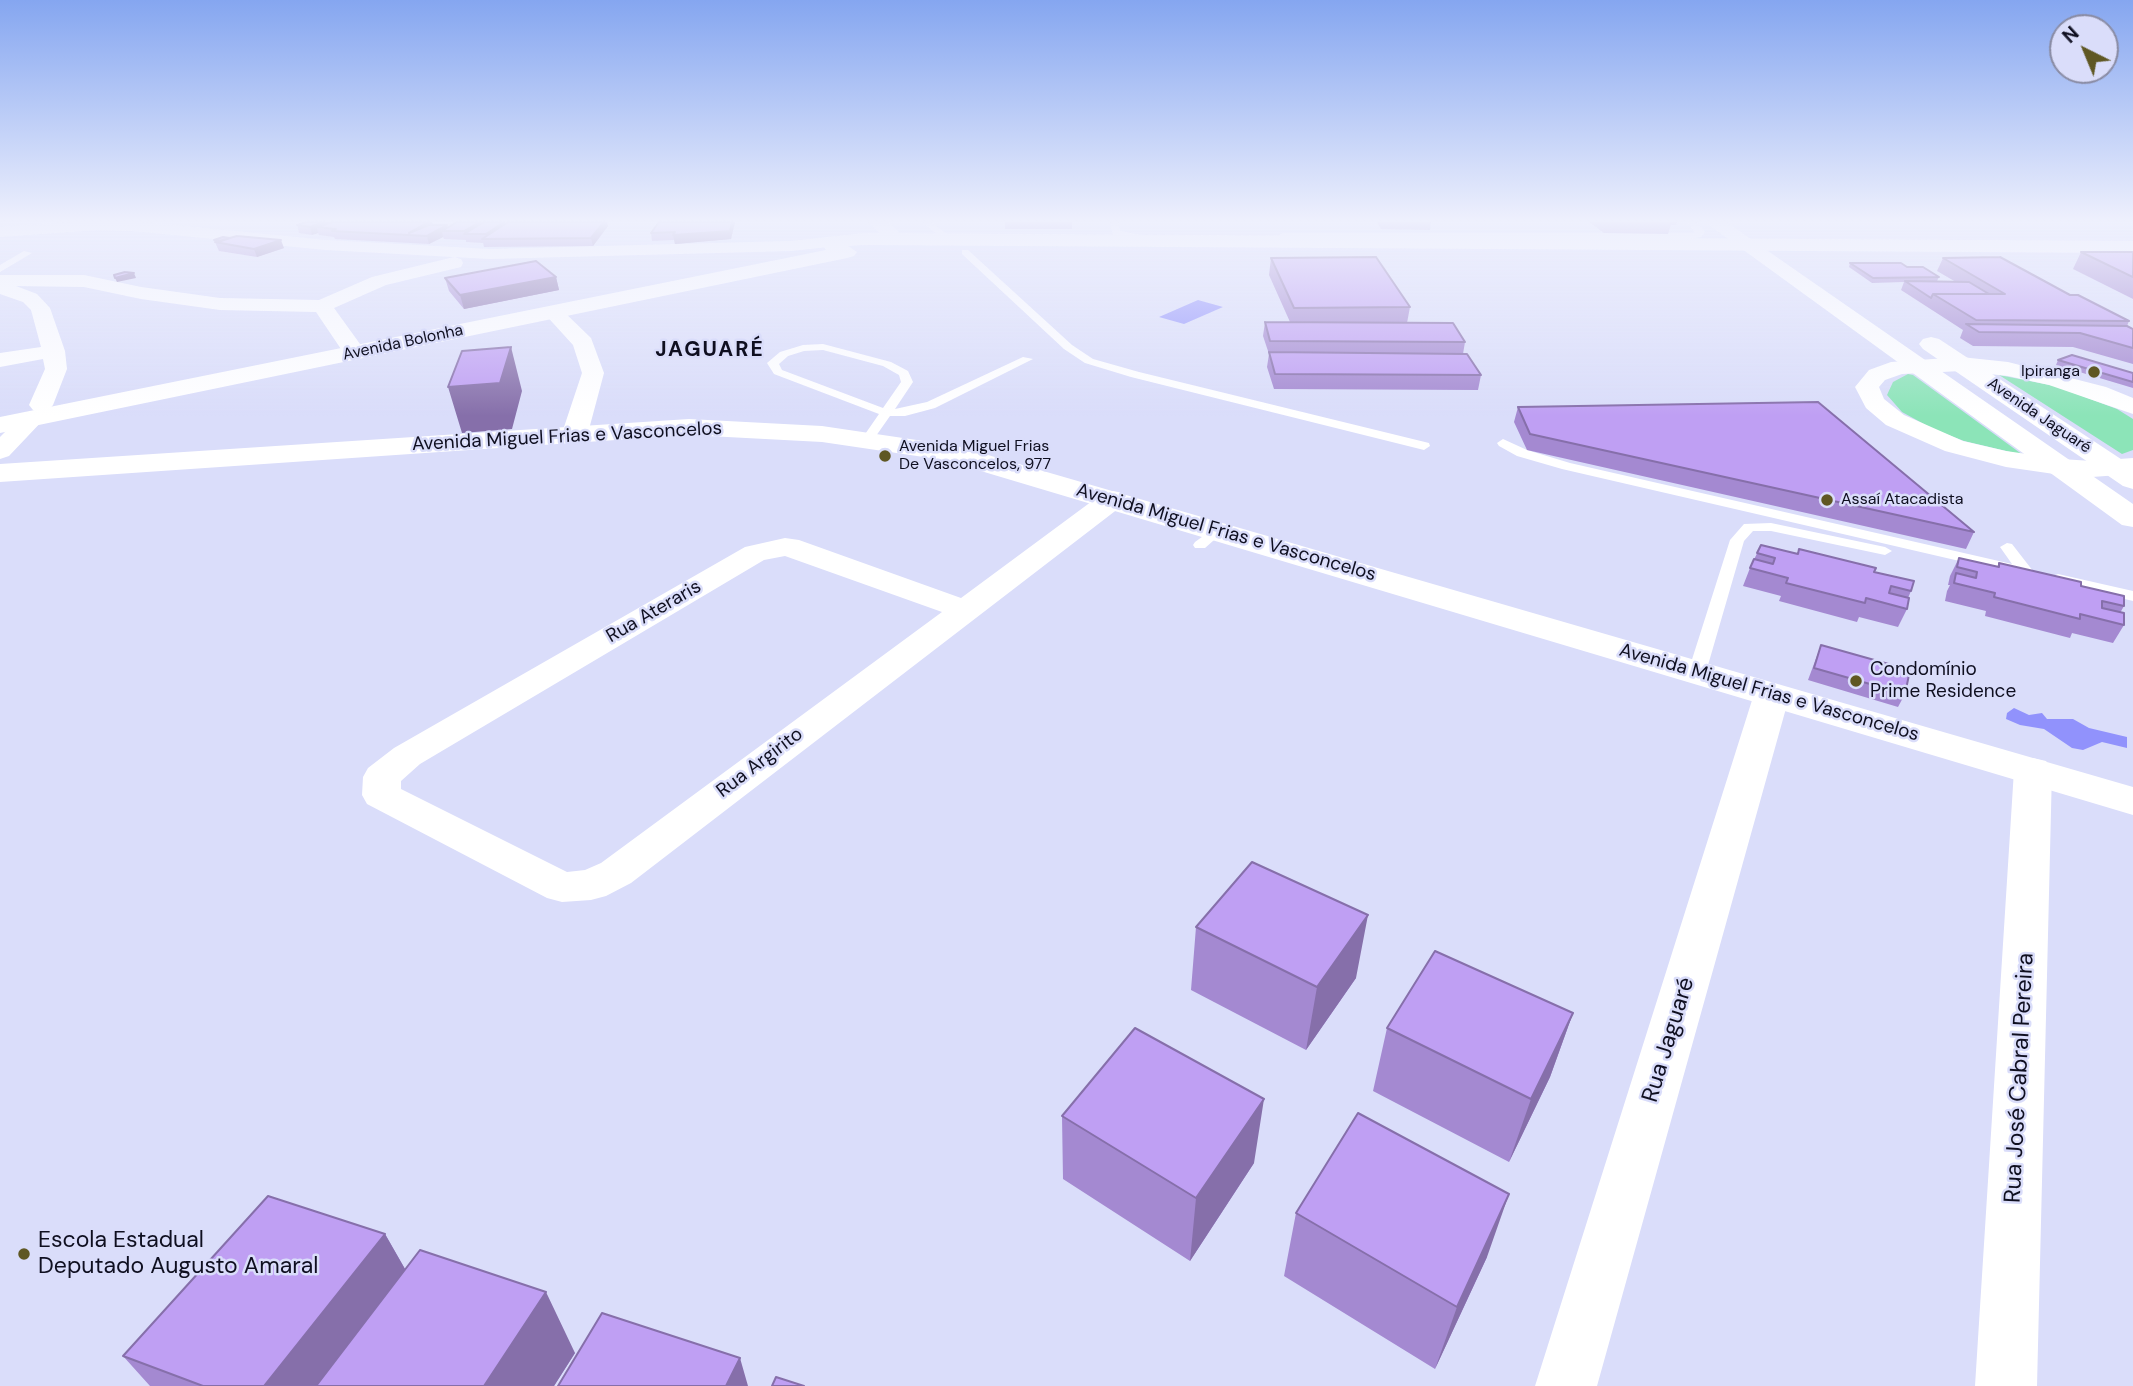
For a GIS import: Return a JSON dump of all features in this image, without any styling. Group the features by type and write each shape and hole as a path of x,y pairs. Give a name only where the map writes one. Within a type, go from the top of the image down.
{"main road":[{"name":"Avenida Bolonha","path":"0,425 37,412 610,287"},
{"name":"Avenida Bolonha","path":"0,414 37,412 554,312 661,287"},
{"name":"Avenida Jaguaré","path":"1806,287 2133,519"},
{"name":"Avenida Jaguaré","path":"1914,332 2127,472"},
{"name":"Avenida Miguel Frias e Vasconcelos","path":"0,472 689,427 810,433 947,452 1113,499 1208,538 1697,672 2133,800"}],"street":[{"path":"0,287 30,298 40,308 54,351 56,369 37,412 0,451"},
{"path":"30,298 67,287"},
{"path":"112,287 220,304 322,306 366,287"},
{"path":"322,306 349,344"},
{"path":"554,312 583,343 593,373 583,414 575,433"},
{"path":"0,360 54,351"},
{"path":"2061,467 2006,459 1954,446 1912,429 1882,411 1869,395 1870,381 1886,371 1916,365 1961,364 2008,369 2054,379 2098,392 2133,407"},
{"name":"Avenida Jaguaré","path":"2061,467 2127,472"},
{"name":"Rua Argirito","path":"381,795 562,887 591,885 616,873 963,609 1113,499"},
{"name":"Rua Ateraris","path":"381,795 382,777 407,756 755,553 785,547 799,549 963,609"},
{"name":"Rua Jaguaré","path":"1566,1386 1772,694"},
{"name":"Rua José Cabral Pereira","path":"2006,1386 2034,771"}],"lane":[{"path":"1002,287 1068,347 1089,360 1135,375 1424,446"},
{"path":"867,440 886,413 907,382 904,373 887,364 823,347 793,351 773,363 778,372 886,413 905,412 931,405 1027,359"},
{"path":"1503,443 1522,453 1567,466 2133,596"},
{"path":"1697,672 1737,540 1749,527 1771,527 1909,556"},
{"path":"2007,547 2025,571"}],"green space":[{"path":"1908,374 2023,455 1964,441 1933,429 1902,412 1887,395 1893,382"},
{"path":"1999,375 2055,386 2117,409 2133,419 2133,450 2122,454"}],"shaded area":[{"path":"1198,300 1223,307 1184,324 1159,317"},
{"path":"2014,708 2029,715 2042,713 2047,719 2073,719 2089,728 2127,737 2127,748 2102,742 2083,750 2072,748 2044,729 2020,725 2006,719 2007,713"}],"building":[{"path":"453,287 504,287 460,295"},
{"path":"1284,287 1396,287 1410,307 1294,308"},
{"path":"1914,287 1977,287 1989,294 1933,294 1931,298"},
{"path":"1992,287 2055,287 2070,295 2078,295 2129,321 1976,320 1933,294 2005,294"},
{"path":"1265,322 1453,323 1465,342 1270,341"},
{"path":"1966,324 2127,326 2133,329 2133,348 2080,333 1979,332"},
{"path":"511,347 500,383 448,387 462,351"},
{"path":"1269,352 1467,354 1481,375 1275,374"},
{"path":"2072,355 2133,373 2133,382 2058,360"},
{"name":"Assaí Atacadista","path":"1818,402 1974,532 1530,434 1518,407"},
{"path":"1761,545 1798,554 1799,549 1876,568 1874,572 1914,581 1911,591 1891,586 1889,593 1909,598 1907,609 1866,598 1865,603 1786,583 1788,578 1750,568 1754,559 1773,564 1775,558 1757,553"},
{"path":"1959,558 1999,567 1999,563 2081,582 2081,586 2124,596 2124,606 2102,601 2102,608 2124,613 2124,625 2080,614 2080,619 1994,597 1995,593 1954,583 1956,573 1976,578 1977,572 1957,567"},
{"path":"1821,645 1910,670 1905,694 1814,668"},
{"path":"1252,862 1368,915 1317,987 1196,927"},
{"path":"1435,951 1573,1013 1531,1099 1387,1028"},
{"path":"1135,1028 1264,1099 1196,1198 1062,1116"},
{"path":"1358,1113 1509,1194 1457,1307 1296,1213"},
{"path":"268,1196 385,1234 264,1386 203,1386 123,1356"},
{"path":"420,1250 546,1292 484,1386 316,1386"},
{"path":"602,1313 740,1358 726,1386 558,1386"},
{"path":"776,1377 804,1386 772,1386"}],"place":[{"name":"Ipiranga","path":"2094,372"},
{"name":"Avenida Miguel Frias De Vasconcelos, 977","path":"885,456"},
{"name":"Assaí Atacadista","path":"1827,500"},
{"name":"Condomínio Prime Residence","path":"1856,681"},
{"name":"Escola Estadual Deputado Augusto Amaral","path":"24,1254"}],"district":[{"name":"JAGUARÉ","path":"710,350"}]}
